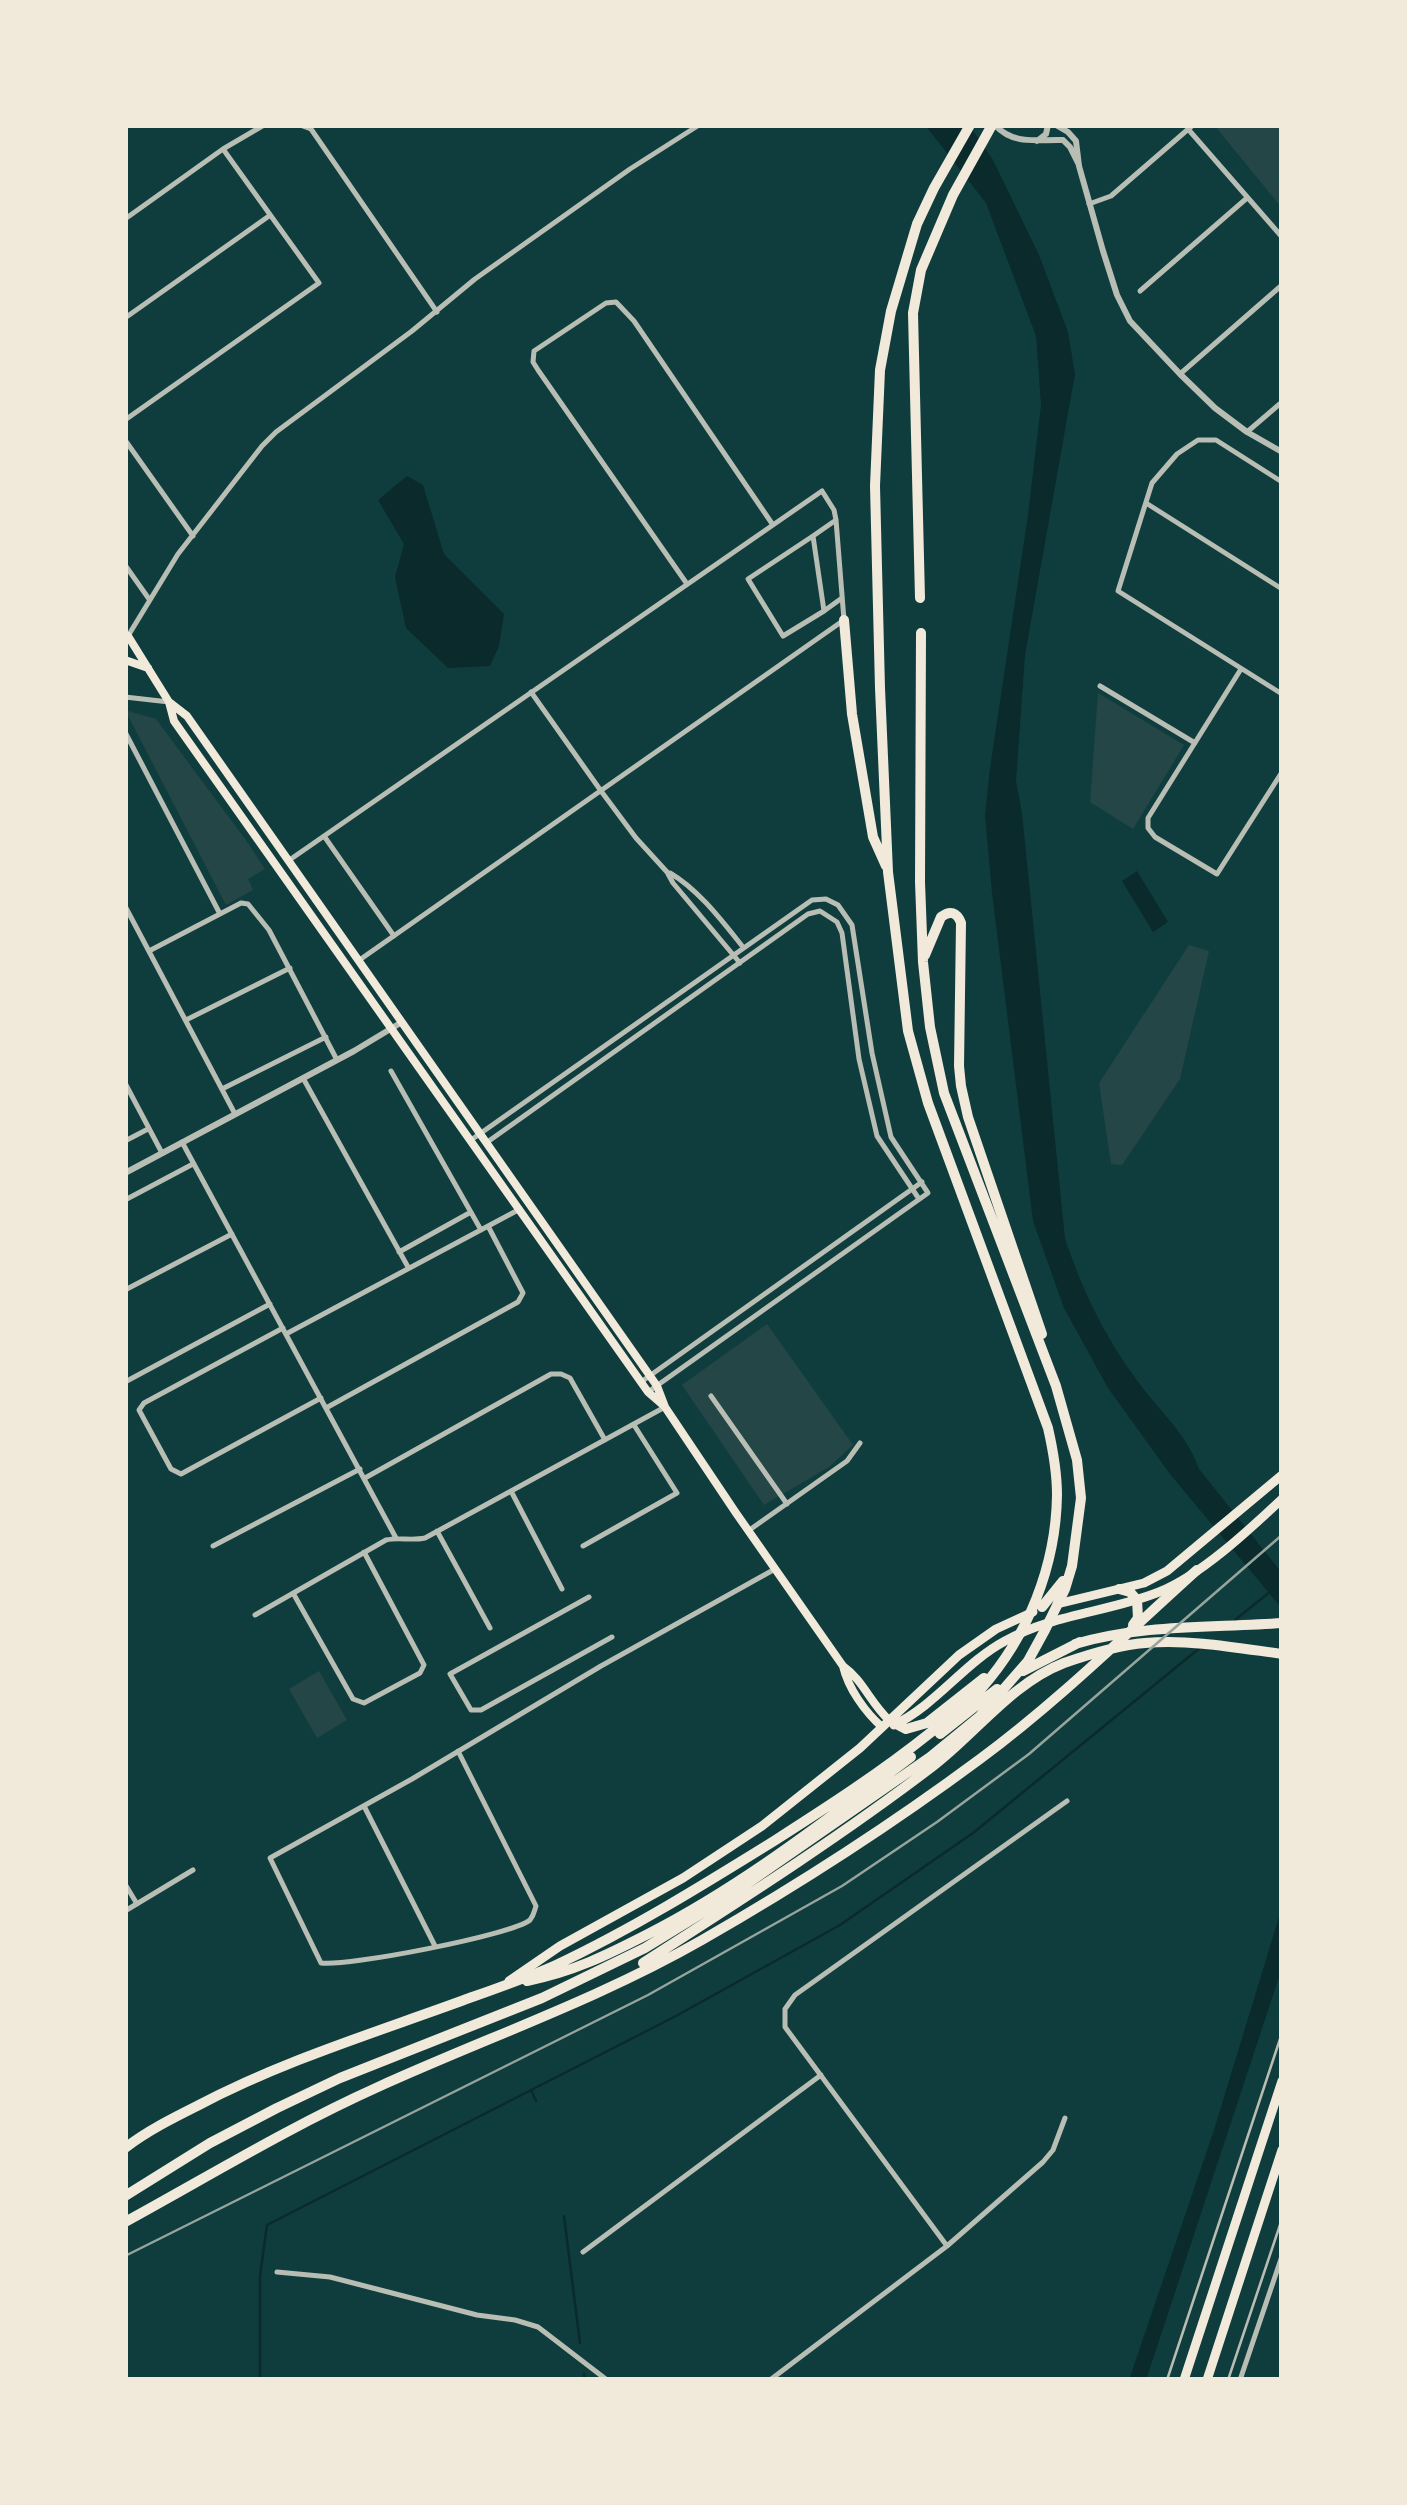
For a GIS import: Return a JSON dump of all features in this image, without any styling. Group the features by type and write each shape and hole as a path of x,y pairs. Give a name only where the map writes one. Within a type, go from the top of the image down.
{"highway":[{"path":"125,2148 164,2123 258,2075 556,1965 675,1902 920,1741 980,1690 1010,1650 1038,1597 1050,1550 1057,1493 1048,1428 928,1103 908,1031 888,872 875,486 880,370 890,312 917,224 970,125"},
{"path":"920,598 912,313 921,270 953,195 994,125"},
{"path":"844,620 852,714 873,837 888,872"},
{"path":"125,2196 210,2143 277,2108 340,2078 542,1998 645,1948 728,1898 930,1758 980,1716 1028,1661 1072,1566 1081,1498 1077,1460 1056,1386 944,1093 930,1027 920,882 921,634"},
{"path":"923,962 941,917 953,912 960,923 960,1086 1080,1457 1079,1552 1070,1571 1042,1607"},
{"path":"125,2222 377,2087 602,1990 698,1942 816,1873 981,1758 1052,1701 1196,1570"},
{"path":"1119,1589 1130,1592 1137,1600 1138,1618 1122,1638"},
{"path":"889,1724 906,1729 927,1723 997,1670 1080,1642 1164,1628 1282,1623"},
{"path":"502,1986 592,1963 682,1917 776,1856 1006,1681 1080,1642"},
{"path":"602,1990 876,1808 936,1764 1026,1684 1060,1665 1146,1643 1282,1654"}],"main road":[{"path":"126,636 169,702 174,721 393,1028 476,1137 486,1143 650,1375 665,1407 748,1531 889,1724"},
{"path":"125,660 148,668"},
{"path":"169,702 187,716 402,1022 476,1137 478,1149 640,1382 665,1407"},
{"path":"502,1986 560,1946 683,1878 762,1826 889,1724 959,1655 996,1629 1042,1607 1144,1583 1167,1571 1282,1474"},
{"path":"889,1724 913,1714 978,1658 1034,1626 1163,1591 1225,1548 1282,1499"},
{"path":"1184,2380 1282,2081"},
{"path":"1207,2380 1282,2150"}],"street":[{"path":"125,219 223,149 272,125"},
{"path":"300,125 310,130 437,312"},
{"path":"126,636 192,536 276,432 475,280 699,125"},
{"path":"994,125 1008,136 1036,142 1063,140 1080,166"},
{"path":"1036,142 1046,134 1048,125"},
{"path":"1056,125 1073,137"},
{"path":"1071,125 1122,308 1215,408 1282,452"},
{"path":"1090,204 1111,196 1190,127 1282,237"},
{"path":"125,420 320,283 223,149"},
{"path":"1140,291 1247,197"},
{"path":"125,318 270,215"},
{"path":"1180,374 1282,286"},
{"path":"688,584 538,370 533,362 534,351 606,303 616,302 624,307 772,526"},
{"path":"1247,432 1282,402"},
{"path":"1282,482 1216,440 1202,439 1178,454 1152,483 1118,591 1282,694"},
{"path":"125,440 192,536"},
{"path":"288,861 822,491 836,520 844,620 358,961"},
{"path":"1146,503 1282,589"},
{"path":"836,520 748,579 783,636 842,598"},
{"path":"813,536 824,610"},
{"path":"125,566 149,599"},
{"path":"1241,668 1148,818 1150,832 1217,874 1282,772"},
{"path":"1100,686 1195,742"},
{"path":"531,692 636,838 740,963"},
{"path":"125,697 169,702"},
{"path":"125,732 220,914"},
{"path":"324,836 394,936"},
{"path":"668,872 710,908 750,955"},
{"path":"476,1137 812,900 826,899 838,905 852,924 872,1054 891,1136 928,1192 648,1392"},
{"path":"149,951 241,903 248,904 269,930 337,1060"},
{"path":"125,906 235,1114"},
{"path":"478,1149 808,914 820,911 837,922 842,933 860,1059 876,1136 919,1199"},
{"path":"125,926 133,921"},
{"path":"186,1020 290,968"},
{"path":"125,1174 402,1022"},
{"path":"222,1090 326,1038"},
{"path":"326,1408 518,1302 523,1293 485,1228 471,1212 391,1071"},
{"path":"303,1078 409,1269"},
{"path":"125,1083 162,1153"},
{"path":"125,1141 148,1128"},
{"path":"182,1142 396,1538"},
{"path":"125,1200 194,1164"},
{"path":"640,1382 922,1182"},
{"path":"321,1398 182,1474 171,1470 139,1410 144,1403 520,1209"},
{"path":"400,1252 471,1212"},
{"path":"125,1290 232,1234"},
{"path":"125,1382 270,1304"},
{"path":"364,1478 551,1374 570,1378 605,1440"},
{"path":"711,1396 787,1504"},
{"path":"255,1615 386,1540 425,1538 665,1407"},
{"path":"583,1546 677,1493 634,1424"},
{"path":"748,1531 847,1461 860,1443"},
{"path":"213,1546 360,1469"},
{"path":"511,1491 562,1590"},
{"path":"437,1531 490,1628"},
{"path":"292,1593 353,1698 364,1703 420,1674 424,1665 364,1552"},
{"path":"458,1751 536,1906 533,1917 526,1922 380,1958 334,1965 321,1963 270,1858 775,1569"},
{"path":"588,1597 450,1674 471,1710 481,1710 612,1637"},
{"path":"947,2246 785,2026 784,2009 795,1995 1067,1801"},
{"path":"364,1806 434,1946"},
{"path":"125,1910 193,1870"},
{"path":"125,1884 138,1904"},
{"path":"583,2252 821,2076"},
{"path":"770,2380 947,2246 1043,2162 1053,2150 1065,2118"},
{"path":"1240,2380 1282,2256"},
{"path":"277,2272 330,2277 538,2327 606,2380"}],"lane":[{"path":"1166,2380 1282,2033"},
{"path":"1228,2380 1282,2219"}],"shaded area":[{"path":"925,125 969,125 993,160 1039,255 1068,332 1075,374 1025,655 1016,781 1065,1239 1095,1312 1124,1363 1179,1433 1199,1469 1282,1573 1282,1612 1170,1474 1108,1388 1064,1308 1033,1221 985,815 1041,405 1036,336 986,203"},
{"path":"1214,125 1282,125 1282,208"},
{"path":"407,476 423,485 444,554 504,614 499,646 490,666 448,668 406,628 395,577 404,544 378,500"},
{"path":"1098,693 1184,745 1133,829 1090,802"},
{"path":"125,710 156,719 248,843 265,869 248,879 253,890 226,905"},
{"path":"1137,871 1168,922 1153,932 1122,881"},
{"path":"1189,945 1209,951 1180,1079 1122,1165 1111,1164 1099,1083"},
{"path":"767,1324 853,1445 829,1467 764,1505 682,1385"},
{"path":"319,1671 347,1720 317,1738 289,1689"},
{"path":"1282,1907 1282,1968 1146,2380 1129,2380 1214,2130"}],"waterway":[{"path":"1235,1620 1271,1591"},
{"path":"260,2380 260,2276 267,2225 676,2016 840,1925 973,1833 1201,1647"},
{"path":"531,2090 536,2101"},
{"path":"564,2216 580,2343"},
{"path":"584,2374 585,2380"}],"railway":[{"path":"125,2256 648,1995 842,1886 1029,1754 1282,1535"}]}
